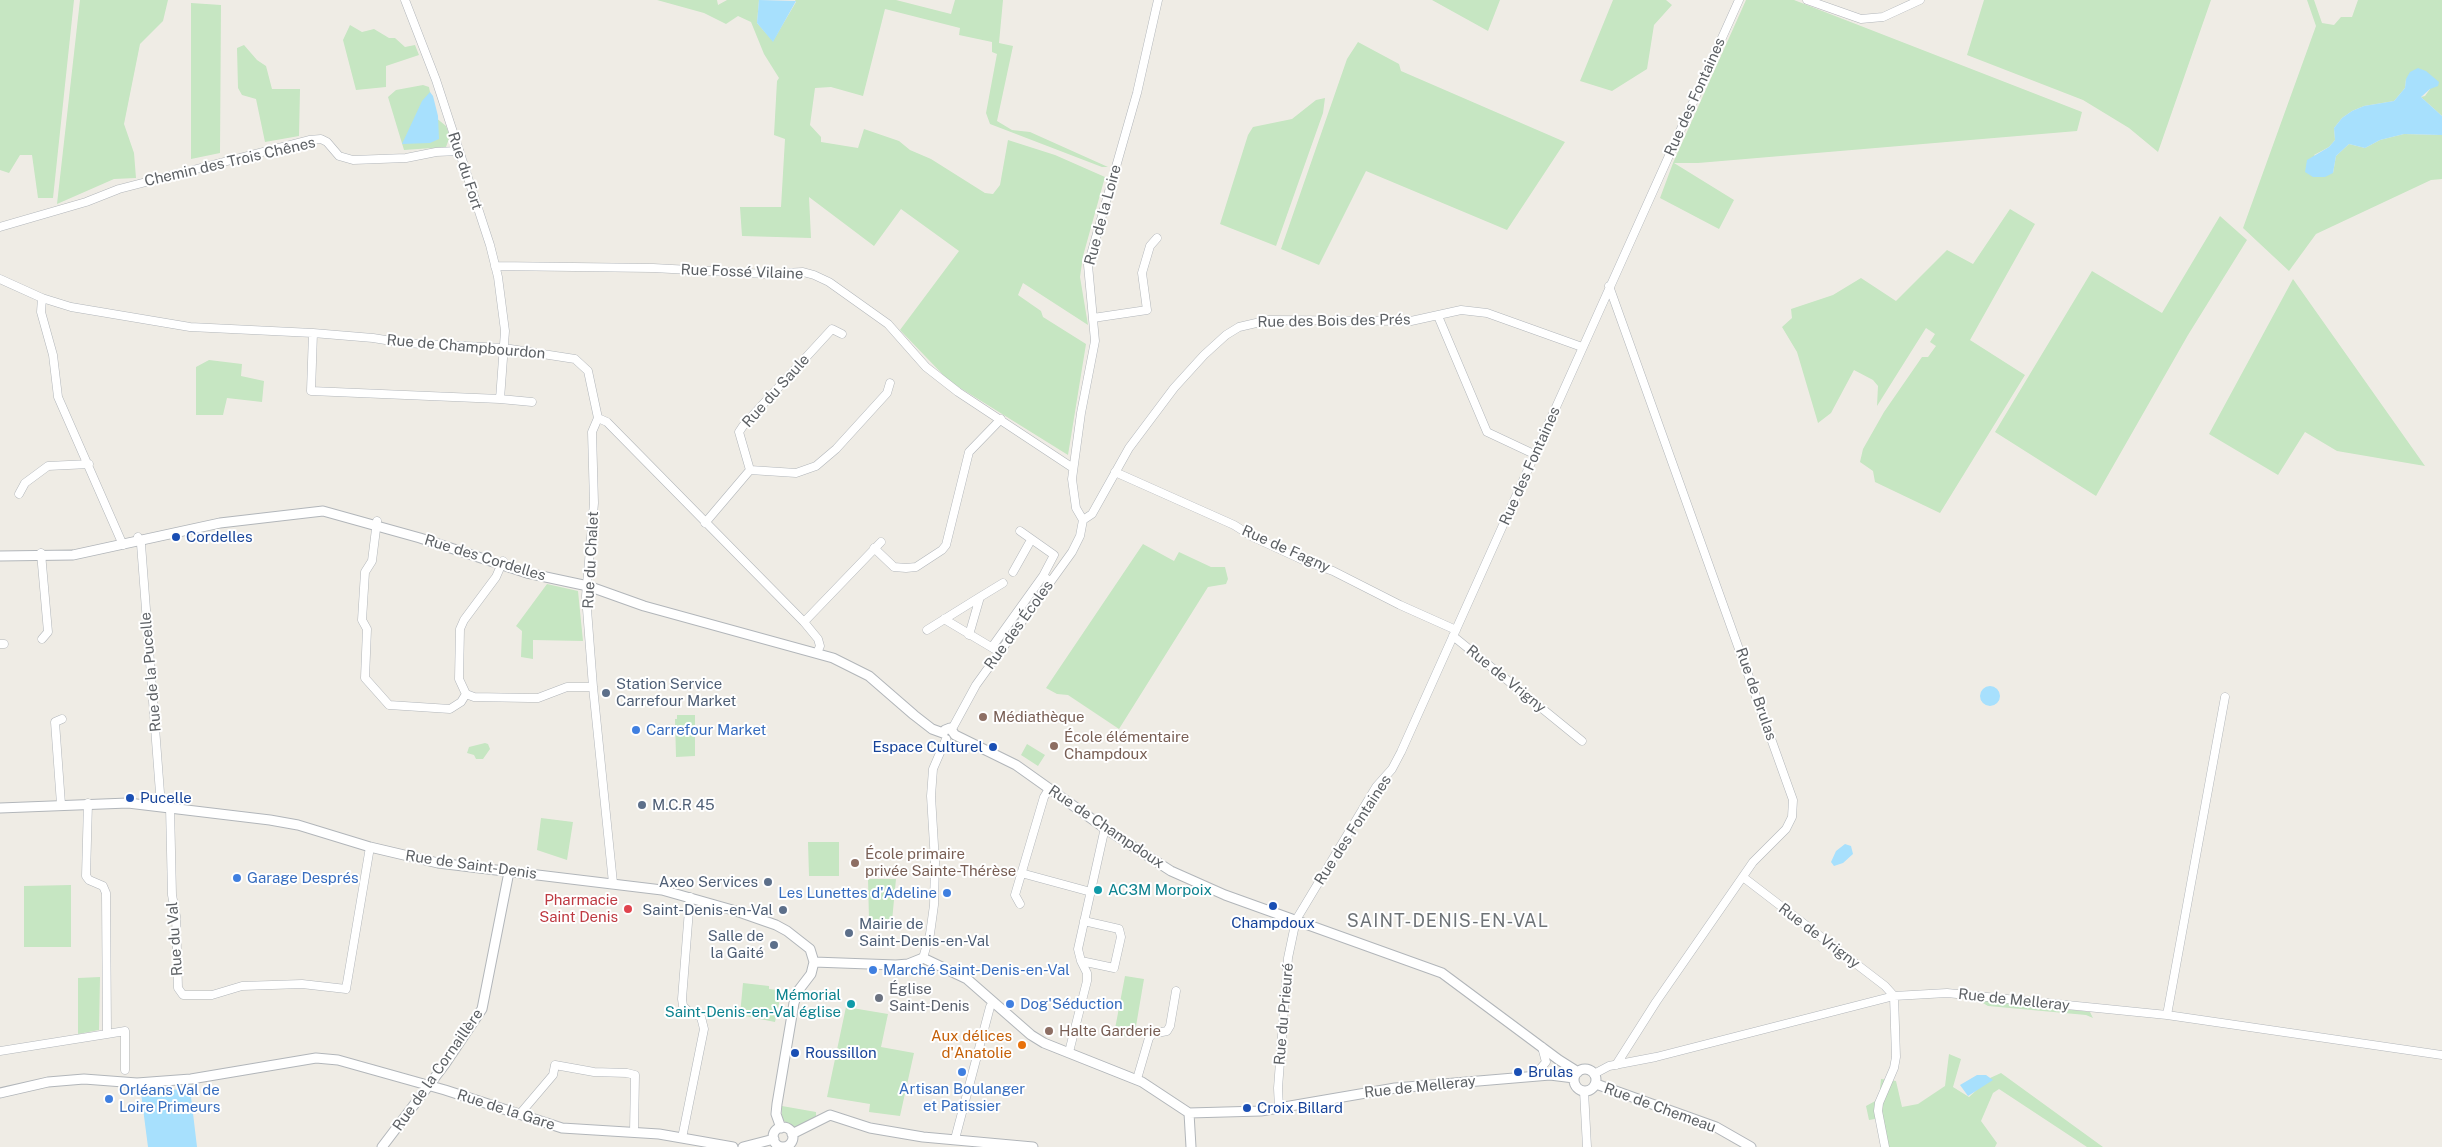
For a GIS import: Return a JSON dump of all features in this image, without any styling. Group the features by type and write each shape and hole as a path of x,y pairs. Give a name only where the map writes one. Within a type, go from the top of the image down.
{"street":[{"name":"Rue du Fort","path":"405,0 436,80 495,266 505,330 500,399"},
{"name":"Rue de la Loire","path":"1083,520 1075,502 1073,468 1095,341 1088,265 1137,93 1158,0"},
{"name":"Rue des Fontaines","path":"1296,920 1376,787 1395,764 1536,455 1609,286 1739,0"},
{"path":"1807,0 1861,19 1882,17 1920,0"},
{"name":"Chemin des Trois Chênes","path":"0,227 86,202 119,189 309,140 321,139 327,142 339,156 352,160 406,158 436,152 458,151"},
{"path":"1093,318 1147,310 1142,273 1150,246 1157,238"},
{"name":"Rue Fossé Vilaine","path":"495,266 653,268 766,274 793,272 814,274 829,282 888,324 926,367 958,392 1073,468"},
{"name":"Rue de Champbourdon","path":"0,279 42,298 71,307 190,327 313,333 373,338 404,343 504,348 575,359 584,364 592,382 598,418"},
{"name":"Rue de Brulas","path":"1609,286 1793,800 1792,817 1786,829 1754,862 1743,877 1616,1064"},
{"path":"42,298 41,312 53,355 58,398 89,464 123,545"},
{"name":"Rue des Bois des Prés","path":"1083,520 1092,514 1128,448 1174,388 1204,355 1226,335 1239,327 1269,320 1411,321 1461,310 1487,313 1582,347"},
{"path":"1438,316 1487,432 1536,455"},
{"name":"Rue du Saule","path":"750,470 739,432 743,426 832,329 842,334"},
{"path":"313,333 311,391 532,402"},
{"path":"705,523 750,470 796,473 816,466 836,449 887,393 890,383"},
{"path":"598,418 607,422 804,622 818,639 820,646 817,653"},
{"name":"Rue du Chalet","path":"598,418 592,432 594,503 586,596 593,687 613,883"},
{"path":"874,548 894,567 906,568 916,567 942,550 946,545 968,452 1001,419"},
{"path":"19,494 25,484 48,466 89,464"},
{"name":"Rue de Fagny","path":"1115,472 1234,525 1260,540 1333,571 1454,633"},
{"name":"Rue des Cordelles","path":"0,556 41,554 73,556 123,545 139,539 220,523 314,511 334,513 376,523 502,563 588,586 644,606 817,653 848,664 869,676 914,716 944,736"},
{"name":"Rue des Écoles","path":"953,732 976,685 1050,582 1080,536 1083,520"},
{"path":"376,523 372,561 365,572 362,620 366,629 364,678 389,705 450,709 461,702 466,694"},
{"path":"992,648 1043,576 1054,555 1020,531"},
{"name":"Rue de la Pucelle","path":"139,539 165,807"},
{"path":"1013,572 1031,540"},
{"path":"804,622 881,542"},
{"path":"41,554 48,632 42,639"},
{"path":"502,563 496,577 464,620 460,629 459,679 466,694 474,697 538,698 567,687 593,687"},
{"path":"1043,576 1050,582"},
{"path":"927,630 1003,583"},
{"path":"969,635 980,597"},
{"path":"944,619 1000,652"},
{"name":"Rue de Vrigny","path":"1454,633 1582,741"},
{"path":"2167,1016 2225,697"},
{"path":"61,804 55,722 62,719"},
{"path":"923,958 930,934 934,905 931,796 933,768 944,736 951,740 953,732"},
{"name":"Rue de Champdoux","path":"953,732 999,755 1106,829 1157,862 1188,879 1442,973 1542,1047 1576,1075"},
{"path":"1020,904 1015,895 1044,797 1049,790"},
{"path":"88,803 86,876 89,880 103,886 106,893 107,1034"},
{"name":"Rue de Saint-Denis","path":"0,808 88,803 128,803 165,807 290,823 370,847 438,863 662,890 750,915 787,930 810,949 814,962"},
{"name":"Rue du Val","path":"165,807 172,895 176,916 178,988 183,994 212,995 242,986 302,984 346,989 370,847"},
{"path":"1069,1052 1087,981 1087,973 1078,950 1106,829"},
{"name":"Rue de la Cornaillère","path":"382,1147 429,1086 482,1009 509,872"},
{"path":"1021,874 1091,892"},
{"name":"Rue de Vrigny","path":"1743,877 1885,986 1894,996"},
{"path":"682,1138 704,1029 701,1018 688,1011 683,1006 682,999 690,897"},
{"name":"Rue du Prieuré","path":"1279,1108 1278,1088 1288,958 1296,920"},
{"path":"1081,961 1114,968 1121,937 1119,929 1084,921"},
{"path":"781,1128 776,1114 777,1098 794,1003 798,991 811,974 814,962 908,964 923,958 967,979 1031,1035 1137,1079 1160,1092 1189,1113 1191,1147"},
{"path":"1137,1079 1149,1038 1152,1034 1167,1031 1170,1026 1176,991"},
{"name":"Rue de Melleray","path":"1594,1074 1616,1064 1656,1057 1894,996 1947,993 2167,1016 2442,1055"},
{"path":"1885,1147 1878,1111 1894,1068 1896,1057 1894,996"},
{"path":"955,1139 990,1007 993,1002"},
{"path":"0,1051 125,1031 125,1070"},
{"path":"1534,1076 1546,1062 1542,1047"},
{"name":"Rue de la Gare","path":"0,1093 48,1082 75,1079 137,1082 191,1079 316,1058 338,1060 429,1086 562,1128 634,1132 732,1147"},
{"path":"519,1115 553,1075 555,1065 594,1072 635,1075 634,1132"},
{"path":"1589,1070 1594,1074 1596,1084 1590,1090 1584,1091 1575,1085 1576,1075 1589,1070"},
{"name":"Rue de Melleray","path":"1189,1113 1245,1112 1279,1108 1396,1088 1534,1076 1576,1075"},
{"name":"Rue de Chemeau","path":"1596,1084 1716,1127 1751,1147"},
{"path":"1584,1091 1587,1147"},
{"path":"792,1134 830,1115 880,1130 923,1137 1032,1147"},
{"path":"781,1128 787,1128 792,1134 791,1142 784,1147 779,1146 774,1140 774,1134 781,1128"},
{"path":"743,1147 774,1140"}],"green space":[{"path":"0,0 74,0 53,198 38,198 32,155 20,155 9,173 0,170"},
{"path":"80,0 168,0 163,21 140,44 124,124 134,153 136,178 114,179 57,204"},
{"path":"657,0 717,0 718,5 727,0 759,0 757,23 773,41 796,2 795,0 896,0 951,14 955,0 1003,0 999,43 1013,46 997,121 1012,130 1030,132 1108,167 1102,167 990,124 986,113 997,54 992,52 992,42 959,35 960,28 885,9 863,96 831,87 815,88 810,125 821,137 821,142 858,148 864,129 899,141 910,150 931,159 985,193 993,194 1000,185 1008,140 1055,155 1105,177 1083,256 1080,277 1088,325 1023,283 1018,295 1041,311 1043,317 1086,344 1068,455 949,381 900,330 959,251 901,209 874,246 809,197 811,238 742,236 740,207 781,207 785,139 774,135 777,81 779,78 764,54 751,22 738,16 726,24 704,13"},
{"path":"1432,0 1500,0 1488,31"},
{"path":"1613,0 1666,0 1672,5 1654,25 1647,69 1612,91 1580,81"},
{"path":"1746,0 1794,0 2082,112 2077,131 1698,163 1674,163 1734,200 1719,229 1660,198 1673,163"},
{"path":"1984,0 2211,0 2158,152 2129,128 2083,100 1967,55"},
{"path":"2307,0 2314,0 2322,23 2334,25 2341,17 2352,17 2358,0 2442,0 2442,116 2421,97 2425,96 2430,89 2406,79 2405,88 2394,101 2364,106 2342,118 2334,128 2335,140 2329,147 2314,155 2333,173 2336,156 2349,144 2365,148 2380,140 2404,134 2442,135 2442,179 2431,180 2316,234 2289,271 2243,228 2316,26"},
{"path":"191,3 221,5 220,153 191,159"},
{"path":"350,25 362,32 374,29 389,38 395,38 405,47 415,45 419,55 386,66 386,87 356,90 343,40"},
{"path":"1358,42 1399,64 1401,71 1565,142 1507,230 1366,171 1319,265 1281,249 1347,59"},
{"path":"244,45 257,60 266,66 272,89 300,89 299,136 265,142 256,99 242,95 238,88 237,48"},
{"path":"423,85 429,87 435,117 446,126 450,136 446,147 404,150 388,97 396,90"},
{"path":"1325,98 1323,113 1276,246 1220,224 1248,135 1253,127 1292,119 1316,100"},
{"path":"2010,209 2035,224 1970,340 2025,375 1940,513 1875,482 1873,471 1860,462 1863,449 1884,412 1922,357 1928,357 1936,346 1930,342 1935,334 1926,328 1877,406 1878,386 1873,380 1854,370 1831,413 1818,423 1797,352 1782,327 1792,318 1791,309 1833,295 1861,278 1896,301 1947,250 1973,264"},
{"path":"2220,216 2247,240 2188,335 2096,496 1995,432 2092,271 2162,313"},
{"path":"2293,279 2425,466 2337,451 2305,432 2278,475 2209,434"},
{"path":"209,360 242,364 241,376 264,381 262,402 227,398 223,415 196,415 196,367"},
{"path":"1143,544 1174,561 1179,552 1211,567 1225,567 1228,579 1226,584 1208,587 1119,729 1068,695 1057,694 1046,688"},
{"path":"547,584 578,591 583,641 533,640 533,659 521,657 522,631 516,626"},
{"path":"677,715 695,715 695,756 676,757 675,719 677,719"},
{"path":"488,744 490,749 483,759 476,759 474,755 467,753 469,747"},
{"path":"1027,744 1045,755 1038,766 1021,755"},
{"path":"541,818 573,822 567,860 537,850"},
{"path":"808,842 839,842 839,876 809,876"},
{"path":"868,879 896,879 892,921 869,920"},
{"path":"71,885 71,947 24,947 24,886"},
{"path":"1125,976 1144,979 1134,1038 1114,1034"},
{"path":"100,977 99,1030 78,1034 78,978"},
{"path":"743,983 769,986 769,989 778,990 777,999 780,999 775,1022 740,1015"},
{"path":"1983,999 2090,1012 2093,1018 2086,1015 1988,1006 1983,1003"},
{"path":"846,1007 888,1014 881,1047 914,1053 900,1116 869,1112 870,1104 827,1097"},
{"path":"1949,1054 1961,1059 1953,1087 1969,1097 1990,1078 2001,1073 2103,1147 2087,1147 1999,1089 1993,1093 1981,1121 1997,1143 1995,1147 1888,1147 1881,1118 1869,1120 1866,1106 1879,1099 1881,1079 1896,1081 1902,1107 1918,1104 1945,1086"},
{"path":"782,1106 816,1112 816,1116 797,1127 791,1127 782,1119"}],"water":[{"path":"759,0 796,1 773,42 757,23"},
{"path":"2418,68 2426,71 2439,82 2438,86 2430,89 2421,97 2442,116 2442,135 2404,134 2380,140 2365,148 2349,144 2336,156 2333,173 2325,177 2313,177 2305,172 2307,160 2329,147 2335,140 2334,128 2342,118 2364,106 2394,101 2405,88 2406,79 2410,72"},
{"path":"430,92 433,96 438,116 439,139 430,143 402,144 422,101"},
{"path":"1990,686 1997,689 2000,696 1997,703 1990,706 1983,703 1980,696 1983,689"},
{"path":"1845,844 1851,846 1853,854 1843,863 1834,866 1831,862 1836,851"},
{"path":"1977,1075 1986,1075 1993,1080 1968,1096 1960,1085"},
{"path":"190,1088 197,1147 148,1147 141,1093"}],"place":[{"name":"Cordelles","path":"176,537"},
{"name":"Station Service Carrefour Market","path":"606,693"},
{"name":"Médiathèque","path":"983,717"},
{"name":"Carrefour Market","path":"636,730"},
{"name":"École élémentaire Champdoux","path":"1054,746"},
{"name":"Espace Culturel","path":"993,747"},
{"name":"Pucelle","path":"130,798"},
{"name":"M.C.R 45","path":"642,805"},
{"name":"École primaire privée Sainte-Thérèse","path":"855,863"},
{"name":"Garage Després","path":"237,878"},
{"name":"Axeo Services","path":"768,882"},
{"name":"AC3M Morpoix","path":"1098,890"},
{"name":"Les Lunettes d'Adeline","path":"947,893"},
{"name":"Champdoux","path":"1273,906"},
{"name":"Pharmacie Saint Denis","path":"628,909"},
{"name":"Saint-Denis-en-Val","path":"783,910"},
{"name":"Mairie de Saint-Denis-en-Val","path":"849,933"},
{"name":"Salle de la Gaité","path":"774,945"},
{"name":"Marché Saint-Denis-en-Val","path":"873,970"},
{"name":"Église Saint-Denis","path":"879,998"},
{"name":"Mémorial Saint-Denis-en-Val église","path":"851,1004"},
{"name":"Dog'Séduction","path":"1010,1004"},
{"name":"Halte Garderie","path":"1049,1031"},
{"name":"Aux délices d'Anatolie","path":"1022,1045"},
{"name":"Roussillon","path":"795,1053"},
{"name":"Artisan Boulanger et Patissier","path":"962,1072"},
{"name":"Brulas","path":"1518,1072"},
{"name":"Orléans Val de Loire Primeurs","path":"109,1099"},
{"name":"Croix Billard","path":"1247,1108"}],"district":[{"name":"SAINT-DENIS-EN-VAL","path":"1448,921"}]}
